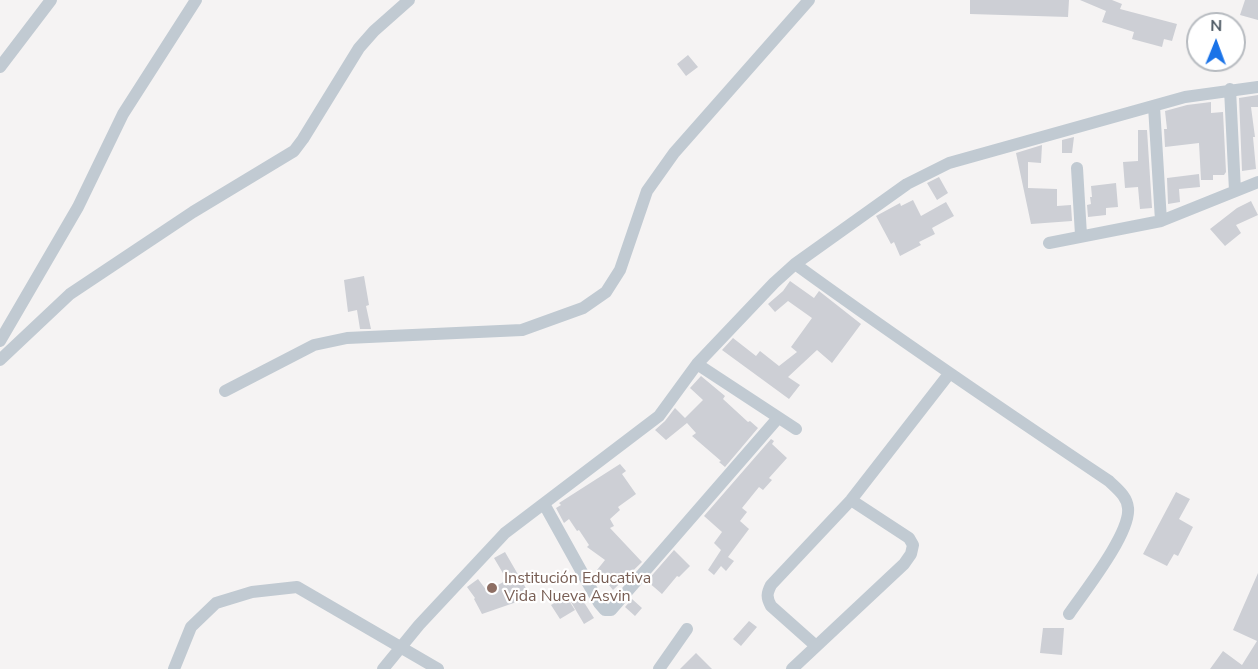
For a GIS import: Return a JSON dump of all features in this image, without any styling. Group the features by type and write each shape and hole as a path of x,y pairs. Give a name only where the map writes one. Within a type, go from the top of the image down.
{"street":[{"path":"0,67 51,0"},
{"path":"0,340 78,207 123,114 196,0"},
{"path":"0,360 70,294 193,212 294,151 359,48 374,31 409,0"},
{"path":"225,391 314,345 347,338 522,330 583,309 606,292 620,270 647,191 674,153 809,0"},
{"path":"383,669 403,648 419,625 505,533 659,416 697,364 766,291 795,264 907,184 949,163 1185,97 1230,89 1258,87"},
{"path":"1230,89 1234,191"},
{"path":"1154,106 1161,221"},
{"path":"1077,168 1081,235"},
{"path":"1049,243 1161,221 1258,182"},
{"path":"795,264 949,374 1109,482 1124,496 1128,508 1118,541 1069,614"},
{"path":"697,364 796,429"},
{"path":"816,646 771,606 767,599 767,592 851,500 949,374"},
{"path":"544,504 599,603 605,610 611,610 778,418"},
{"path":"792,669 904,564 911,554 913,546 909,538 851,500"},
{"path":"174,669 191,627 216,603 252,592 297,587 438,669"},
{"path":"659,669 687,629"}],"building":[{"path":"970,0 1069,0 1068,17 970,14"},
{"path":"1080,0 1112,0 1122,4 1120,9 1177,24 1172,41 1164,39 1162,47 1132,39 1134,32 1102,22 1106,11"},
{"path":"1245,0 1258,0 1258,20 1246,17 1246,12 1241,12"},
{"path":"688,55 698,67 686,76 677,64"},
{"path":"1258,95 1258,107 1251,107 1256,169 1242,171 1239,98"},
{"path":"1211,102 1211,113 1223,112 1226,172 1224,175 1213,175 1213,180 1201,180 1199,143 1165,147 1164,129 1167,129 1165,111"},
{"path":"1138,130 1147,130 1152,208 1140,209 1138,187 1125,188 1123,162 1138,161"},
{"path":"1074,137 1072,153 1062,153 1062,140"},
{"path":"1042,145 1041,163 1028,162 1028,188 1057,189 1057,206 1071,205 1072,221 1031,224 1016,153"},
{"path":"1199,174 1200,187 1179,189 1180,202 1168,204 1167,178"},
{"path":"939,177 948,193 937,200 927,183"},
{"path":"1116,183 1118,207 1106,208 1106,215 1088,217 1087,205 1091,204 1091,186"},
{"path":"913,200 921,216 946,202 954,216 932,228 935,234 919,242 921,245 900,256 894,242 891,244 876,216 900,203 901,206"},
{"path":"1251,201 1258,215 1236,225 1241,233 1225,246 1210,229 1237,208"},
{"path":"364,276 369,305 366,306 371,329 360,329 357,310 348,312 344,280"},
{"path":"790,281 814,298 819,291 861,324 832,363 817,350 788,377 800,385 789,399 722,350 733,338 756,356 760,351 779,366 797,352 791,347 812,318 788,301 775,312 768,304 783,291"},
{"path":"701,376 725,396 723,399 748,422 750,421 758,428 725,467 692,436 696,433 687,423 666,440 655,430 675,408 685,418 703,400 690,388"},
{"path":"771,439 774,441 772,444 787,458 769,478 772,480 763,490 759,487 742,508 747,512 740,521 749,529 728,557 734,561 726,571 721,566 714,575 708,570 721,550 714,543 722,532 704,516"},
{"path":"620,464 626,471 622,474 636,494 618,507 620,510 610,519 614,526 610,528 642,562 613,590 597,570 605,560 587,547 589,545 569,519 564,523 556,508 561,505 559,503"},
{"path":"1176,492 1190,499 1179,519 1193,527 1178,556 1174,554 1167,566 1143,554"},
{"path":"674,550 690,566 679,577 677,576 662,594 647,581"},
{"path":"505,552 531,597 482,614 467,587 478,579 487,591 507,580 494,558"},
{"path":"1258,573 1258,669 1210,669 1223,651 1242,665 1257,641 1233,630"},
{"path":"566,596 575,610 560,619 551,605"},
{"path":"580,596 594,618 584,624 571,602"},
{"path":"632,599 642,608 635,616 625,607"},
{"path":"749,621 757,627 741,646 733,639"},
{"path":"1043,628 1064,628 1062,655 1040,653"},
{"path":"696,653 712,669 680,669"}],"place":[{"name":"Institución Educativa Vida Nueva Asvin","path":"492,588"}]}
